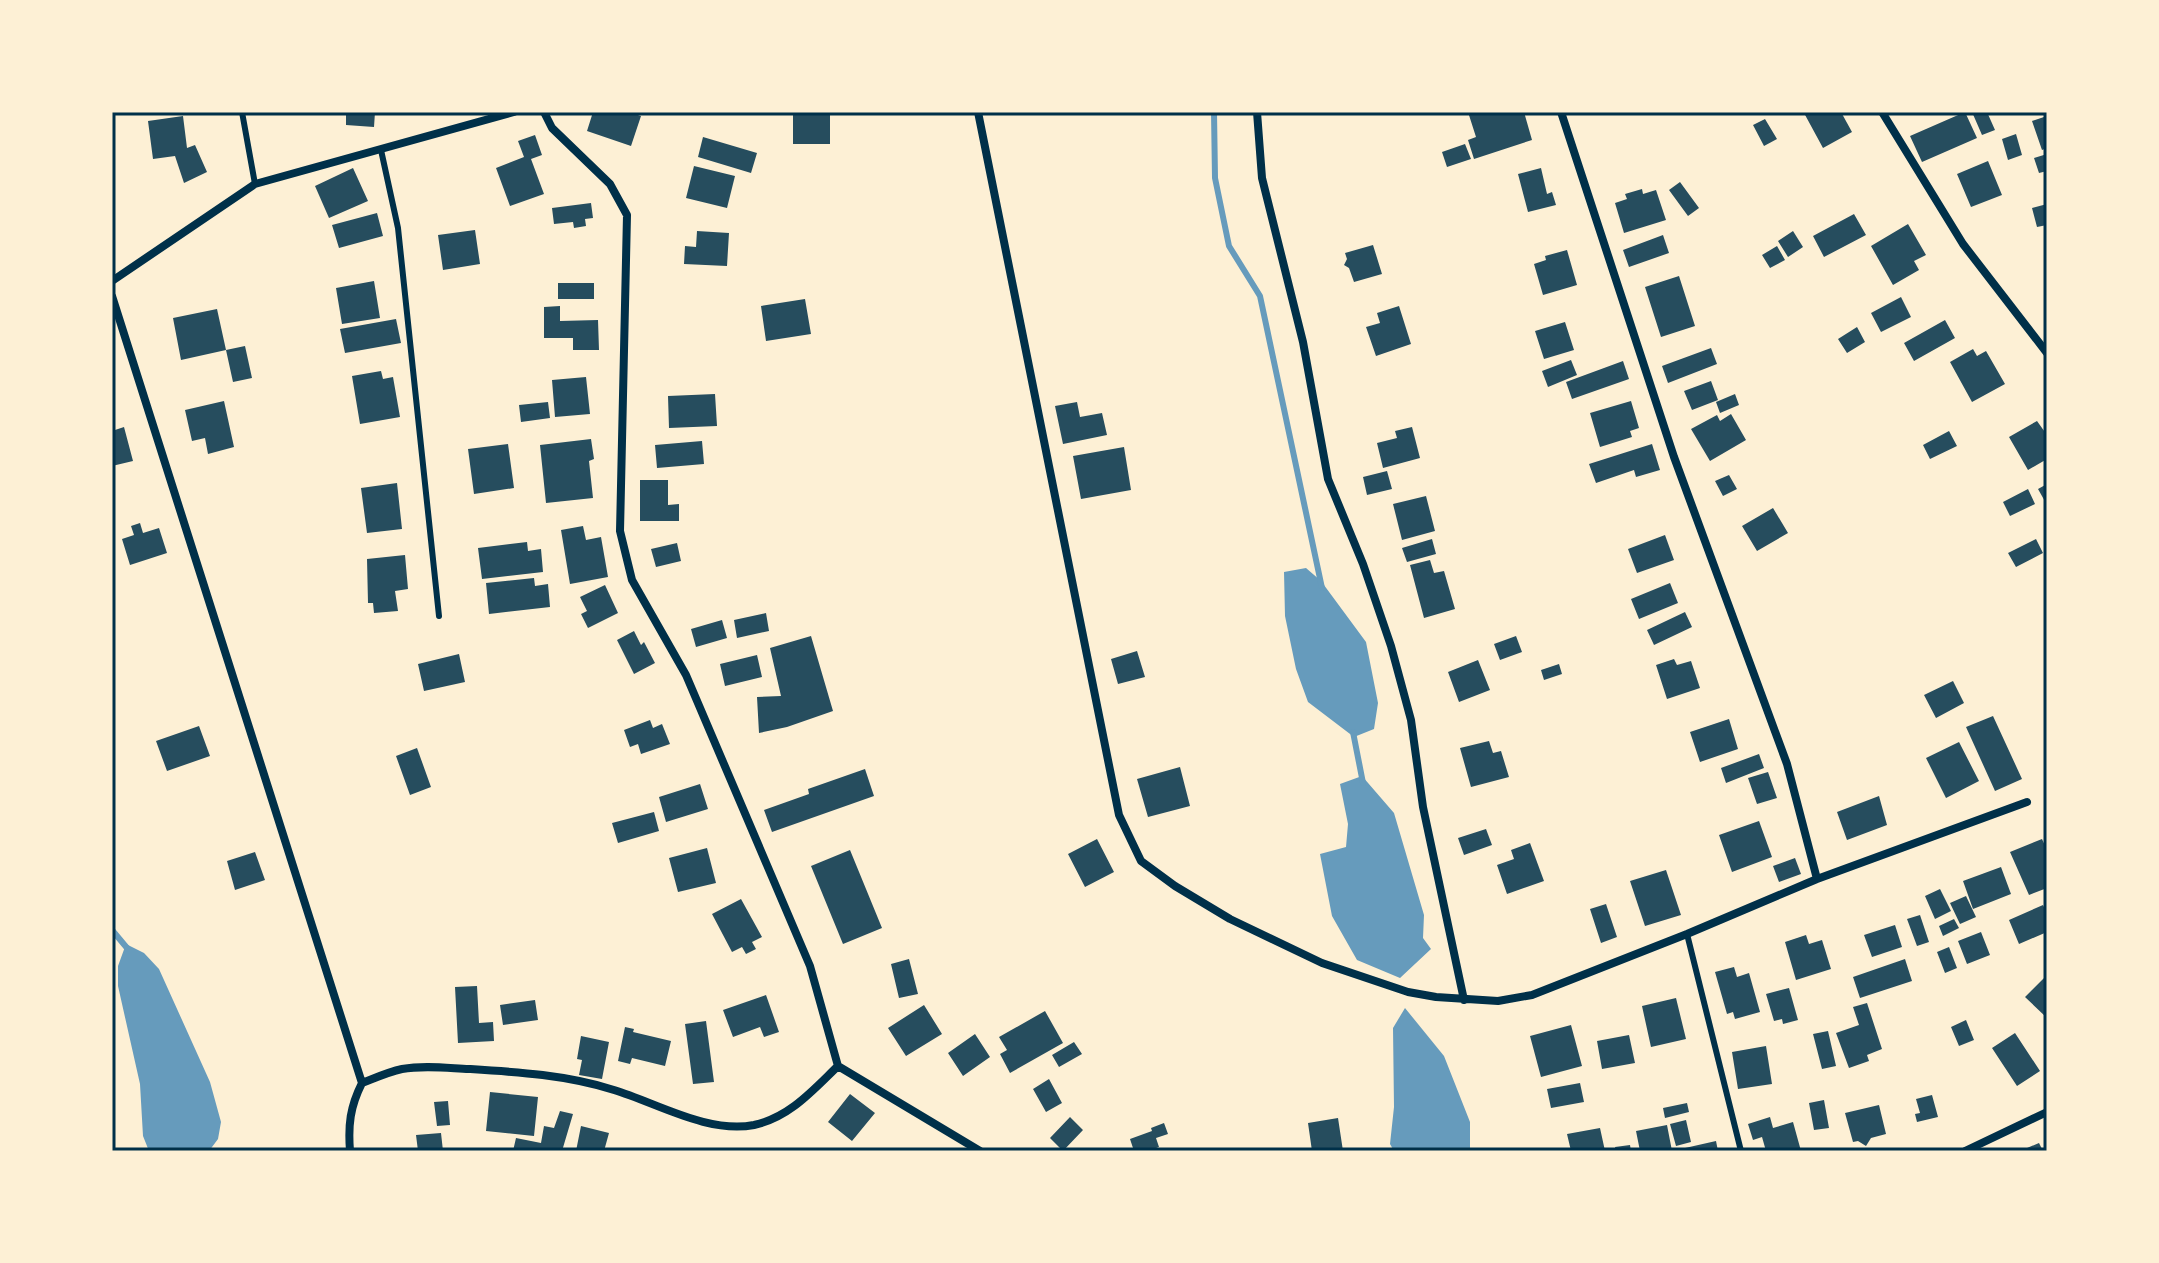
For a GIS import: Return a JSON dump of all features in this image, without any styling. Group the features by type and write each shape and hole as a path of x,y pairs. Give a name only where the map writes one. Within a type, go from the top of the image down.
{"street":[{"path":"112,281 255,184 514,112"},
{"path":"544,112 552,128 610,184 627,215 620,531 632,580 686,675 810,966 838,1066 980,1151"},
{"path":"978,112 1119,815 1141,861 1175,886 1230,919 1322,963 1408,992 1498,1001 1532,995 1817,879 2027,802"},
{"path":"1257,112 1262,178 1303,342 1328,479 1386,632 1411,720 1423,807 1464,1000"},
{"path":"1561,112 1674,457 1787,764 1817,879"},
{"path":"1882,112 1963,244 2047,353"},
{"path":"112,296 362,1083 352,1104 350,1151"},
{"path":"362,1083 418,1067 509,1071 590,1083 700,1120 728,1126 752,1125 774,1119 793,1108 838,1066"},
{"path":"1965,1151 2047,1112"}],"lane":[{"path":"242,112 255,184"},
{"path":"381,150 398,228 439,616"},
{"path":"1687,934 1741,1151"}],"water":[{"path":"1306,568 1321,581 1366,642 1378,703 1374,729 1354,737 1308,702 1296,669 1285,616 1284,572"},
{"path":"1362,776 1394,813 1424,915 1423,938 1431,949 1400,978 1357,960 1332,916 1320,854 1346,847 1348,824 1340,784"},
{"path":"126,944 144,953 159,969 210,1082 221,1122 218,1139 209,1151 149,1151 143,1136 140,1084 118,986 118,966"},
{"path":"1405,1008 1444,1056 1470,1122 1470,1151 1394,1151 1390,1144 1394,1107 1393,1028"}],"building":[{"path":"346,112 375,112 374,127 346,125"},
{"path":"593,112 629,112 641,116 631,146 587,131"},
{"path":"793,112 830,112 830,144 793,144"},
{"path":"1468,112 1524,112 1532,140 1474,159 1468,140 1476,137"},
{"path":"1806,112 1841,112 1852,132 1823,148"},
{"path":"1965,112 1977,138 1922,162 1910,136"},
{"path":"1972,112 1987,112 1995,130 1982,135"},
{"path":"183,116 187,148 195,145 207,172 184,183 175,156 153,159 148,121"},
{"path":"2047,116 2047,148 2042,150 2032,121"},
{"path":"1765,119 1777,139 1764,146 1753,125"},
{"path":"2016,134 2022,155 2008,160 2002,139"},
{"path":"535,135 542,155 531,159 544,194 510,206 496,168 524,157 518,141"},
{"path":"703,137 757,153 751,173 698,157"},
{"path":"1465,144 1471,159 1447,167 1442,152"},
{"path":"2047,154 2047,171 2039,173 2034,158"},
{"path":"1988,161 2002,195 1971,207 1957,174"},
{"path":"694,166 735,176 727,208 686,198"},
{"path":"353,168 368,201 329,218 315,186"},
{"path":"1541,168 1547,194 1552,192 1556,205 1528,212 1518,174"},
{"path":"1680,182 1699,208 1688,216 1669,190"},
{"path":"1642,189 1643,194 1656,190 1666,220 1624,233 1615,203 1627,199 1625,194"},
{"path":"591,203 593,218 585,219 586,226 574,228 573,222 554,224 552,208"},
{"path":"2047,204 2047,225 2037,227 2032,208"},
{"path":"377,213 383,236 339,248 332,225"},
{"path":"1854,214 1866,235 1824,257 1813,236"},
{"path":"1908,224 1926,255 1914,261 1919,270 1893,285 1871,246"},
{"path":"475,230 480,264 443,270 438,235"},
{"path":"697,231 729,233 727,266 684,264 685,246 696,247"},
{"path":"1793,231 1803,247 1788,257 1778,241"},
{"path":"1663,235 1669,253 1629,267 1623,250"},
{"path":"1373,245 1382,274 1354,282 1349,268 1344,265 1347,259 1345,253"},
{"path":"1777,246 1785,260 1770,268 1762,255"},
{"path":"1567,250 1577,285 1543,295 1534,264 1546,260 1545,256"},
{"path":"1679,276 1695,326 1661,337 1645,287"},
{"path":"374,281 380,318 342,324 336,288"},
{"path":"558,283 594,283 594,299 558,299"},
{"path":"1901,297 1911,317 1881,332 1871,313"},
{"path":"805,299 811,334 766,341 761,306"},
{"path":"560,306 560,321 598,320 599,350 573,350 573,338 544,338 544,307"},
{"path":"1399,306 1411,344 1376,356 1366,327 1380,323 1377,313"},
{"path":"217,309 226,350 181,360 173,318"},
{"path":"396,319 401,343 345,353 340,329"},
{"path":"1945,320 1955,338 1914,361 1904,343"},
{"path":"1565,322 1574,350 1544,359 1535,331"},
{"path":"1857,327 1865,342 1847,353 1838,339"},
{"path":"245,346 252,378 233,382 226,350"},
{"path":"1711,348 1717,364 1668,383 1662,366"},
{"path":"1973,349 1977,356 1986,351 2005,384 1972,402 1950,362"},
{"path":"1571,360 1577,375 1548,387 1542,371"},
{"path":"1623,361 1629,379 1572,399 1566,382"},
{"path":"381,371 383,379 393,377 400,417 360,424 352,376"},
{"path":"586,377 590,414 555,417 552,380"},
{"path":"1711,381 1718,400 1692,410 1684,391"},
{"path":"715,394 717,426 669,428 668,396"},
{"path":"1735,394 1739,405 1720,413 1716,402"},
{"path":"224,401 234,447 208,454 205,438 192,441 185,410"},
{"path":"1631,401 1639,428 1630,431 1632,437 1600,447 1590,413"},
{"path":"548,402 550,418 521,422 519,405"},
{"path":"1077,402 1080,417 1102,413 1107,435 1063,444 1055,406"},
{"path":"1731,414 1746,440 1710,461 1691,429 1717,415 1720,421"},
{"path":"2037,421 2047,435 2047,459 2028,470 2009,437"},
{"path":"124,427 133,461 112,466 112,431"},
{"path":"1412,427 1420,458 1383,468 1377,443 1397,438 1395,431"},
{"path":"1949,431 1957,446 1930,459 1923,445"},
{"path":"591,439 594,459 589,461 593,498 546,503 540,445"},
{"path":"702,441 704,464 657,468 655,445"},
{"path":"508,444 514,488 474,494 468,449"},
{"path":"1652,444 1660,470 1636,477 1634,470 1596,483 1589,464"},
{"path":"1124,447 1131,490 1081,499 1073,456"},
{"path":"1387,471 1392,489 1367,495 1363,477"},
{"path":"1729,475 1737,489 1723,496 1715,481"},
{"path":"640,480 668,480 668,505 679,504 679,521 640,521"},
{"path":"397,483 402,529 367,533 361,488"},
{"path":"2047,484 2047,505 2038,489"},
{"path":"2028,489 2035,504 2010,516 2003,502"},
{"path":"1426,496 1435,531 1402,540 1393,504"},
{"path":"1773,508 1788,533 1757,551 1742,526"},
{"path":"140,523 143,533 159,528 167,553 130,565 122,539 134,535 131,526"},
{"path":"583,526 586,540 601,537 608,577 570,584 561,530"},
{"path":"1665,535 1674,560 1637,573 1628,549"},
{"path":"1432,539 1436,554 1407,562 1402,548"},
{"path":"2036,539 2043,553 2016,567 2008,553"},
{"path":"527,542 528,551 541,549 543,572 482,579 478,548"},
{"path":"677,543 681,561 656,567 651,549"},
{"path":"405,555 408,589 395,591 398,611 374,613 373,603 368,603 367,559"},
{"path":"1430,560 1434,573 1444,571 1455,609 1424,618 1410,565"},
{"path":"534,578 535,586 548,584 550,607 489,614 486,583"},
{"path":"1670,583 1678,603 1639,619 1631,599"},
{"path":"605,585 618,613 588,628 581,614 587,611 580,597"},
{"path":"1685,612 1692,627 1654,645 1647,630"},
{"path":"766,613 769,631 737,638 734,620"},
{"path":"722,620 727,638 696,647 691,629"},
{"path":"634,631 655,663 634,674 617,640"},
{"path":"811,636 833,711 759,733 757,697 781,696 770,648"},
{"path":"1516,636 1522,652 1500,660 1494,644"},
{"path":"1137,651 1145,677 1118,684 1111,659"},
{"path":"459,654 465,682 424,691 418,664"},
{"path":"757,655 762,677 725,686 720,664"},
{"path":"1674,659 1677,665 1691,661 1700,688 1667,699 1656,665"},
{"path":"1478,660 1490,690 1459,702 1448,672"},
{"path":"1559,664 1562,674 1544,680 1541,670"},
{"path":"1953,681 1964,703 1936,718 1924,695"},
{"path":"1993,716 2022,779 1995,791 1966,727"},
{"path":"1729,719 1738,749 1700,762 1690,732"},
{"path":"650,720 653,728 662,724 670,744 641,754 638,744 630,747 624,730"},
{"path":"199,726 210,756 167,771 156,741"},
{"path":"1489,741 1493,753 1501,751 1509,777 1471,787 1460,748"},
{"path":"1959,742 1979,781 1946,798 1926,758"},
{"path":"417,748 431,787 410,795 396,756"},
{"path":"1759,754 1764,768 1726,783 1721,768"},
{"path":"1180,767 1190,806 1148,817 1137,779"},
{"path":"865,769 874,796 772,832 764,810 809,794 808,789"},
{"path":"1768,772 1777,798 1757,804 1748,778"},
{"path":"700,784 708,809 666,822 659,797"},
{"path":"1879,796 1887,825 1847,840 1837,812"},
{"path":"654,812 659,831 618,843 612,823"},
{"path":"1759,821 1772,857 1732,872 1719,835"},
{"path":"1486,829 1492,845 1464,855 1458,838"},
{"path":"1097,839 1114,872 1085,887 1068,854"},
{"path":"2042,839 2047,850 2047,888 2029,895 2010,852"},
{"path":"1530,843 1544,881 1507,894 1497,865 1514,859 1511,850"},
{"path":"707,848 716,883 678,892 669,858"},
{"path":"850,850 882,928 843,944 811,866"},
{"path":"255,852 265,880 235,890 227,861"},
{"path":"1795,858 1801,874 1779,882 1773,866"},
{"path":"2001,867 2011,894 1973,909 1963,881"},
{"path":"1666,870 1681,915 1645,926 1630,881"},
{"path":"1940,889 1951,911 1935,919 1925,896"},
{"path":"1966,896 1976,917 1960,924 1950,903"},
{"path":"741,899 762,937 752,942 756,949 746,954 742,947 732,952 712,914"},
{"path":"1606,904 1617,937 1601,943 1590,909"},
{"path":"2043,905 2047,913 2047,932 2019,944 2009,920"},
{"path":"1920,915 1929,942 1917,946 1907,919"},
{"path":"1954,919 1959,928 1943,936 1939,926"},
{"path":"1895,925 1902,947 1872,957 1864,935"},
{"path":"1981,932 1990,955 1967,964 1958,941"},
{"path":"1806,935 1809,944 1822,940 1831,969 1796,980 1785,942"},
{"path":"1949,947 1957,968 1945,973 1937,952"},
{"path":"909,959 918,994 899,998 891,964"},
{"path":"1905,959 1912,981 1860,998 1853,977"},
{"path":"1734,967 1737,977 1749,973 1760,1012 1735,1019 1733,1012 1727,1014 1715,972"},
{"path":"2047,975 2047,1018 2025,997"},
{"path":"477,986 479,1023 493,1022 494,1041 458,1043 455,987"},
{"path":"1789,988 1798,1020 1783,1024 1782,1019 1774,1021 1766,994"},
{"path":"766,995 779,1032 764,1037 760,1027 733,1037 723,1010"},
{"path":"1676,998 1686,1039 1651,1047 1642,1006"},
{"path":"535,1000 538,1020 503,1025 500,1005"},
{"path":"1867,1003 1882,1049 1867,1055 1869,1061 1849,1068 1836,1033 1859,1025 1853,1007"},
{"path":"924,1005 942,1034 906,1056 888,1028"},
{"path":"1045,1011 1063,1043 1010,1073 1000,1054 1007,1050 999,1037"},
{"path":"1966,1020 1974,1040 1959,1046 1951,1027"},
{"path":"706,1021 714,1082 693,1084 685,1024"},
{"path":"1571,1025 1582,1066 1541,1077 1530,1036"},
{"path":"625,1027 634,1029 633,1032 671,1041 665,1066 632,1058 630,1064 618,1061"},
{"path":"1828,1031 1836,1066 1822,1069 1813,1034"},
{"path":"2015,1033 2040,1071 2017,1086 1992,1048"},
{"path":"975,1034 990,1057 963,1076 948,1053"},
{"path":"1629,1035 1635,1063 1602,1069 1597,1041"},
{"path":"581,1036 609,1042 602,1079 579,1075 582,1060 577,1059"},
{"path":"1074,1042 1082,1054 1059,1067 1052,1055"},
{"path":"1766,1046 1772,1084 1738,1089 1732,1052"},
{"path":"1049,1079 1062,1103 1046,1112 1033,1089"},
{"path":"1580,1083 1584,1102 1551,1108 1547,1089"},
{"path":"490,1092 538,1097 534,1136 486,1131"},
{"path":"850,1094 875,1113 852,1141 828,1122"},
{"path":"1932,1095 1938,1117 1917,1122 1915,1114 1920,1113 1916,1099"},
{"path":"1824,1100 1829,1128 1814,1130 1809,1103"},
{"path":"448,1101 450,1125 437,1126 434,1102"},
{"path":"1687,1103 1689,1112 1665,1118 1663,1108"},
{"path":"1879,1105 1886,1134 1871,1138 1866,1146 1858,1141 1853,1142 1845,1113"},
{"path":"560,1111 573,1114 562,1151 513,1151 516,1138 541,1143 544,1126 554,1128"},
{"path":"1070,1117 1083,1130 1063,1151 1050,1138"},
{"path":"1770,1117 1773,1128 1793,1122 1801,1151 1766,1151 1762,1137 1753,1140 1748,1124"},
{"path":"1338,1118 1343,1151 1312,1151 1308,1123"},
{"path":"1686,1120 1691,1142 1676,1146 1670,1124"},
{"path":"1164,1123 1168,1134 1156,1138 1159,1147 1134,1151 1130,1139"},
{"path":"1667,1125 1672,1151 1640,1151 1636,1131"},
{"path":"581,1126 609,1133 604,1151 576,1151"},
{"path":"1600,1128 1605,1151 1571,1151 1567,1134"},
{"path":"441,1133 443,1151 418,1151 416,1135"},
{"path":"1716,1141 1718,1151 1685,1151 1685,1148"},
{"path":"2039,1143 2043,1151 2020,1151"},
{"path":"1630,1145 1631,1151 1616,1151 1615,1147"}],"waterway":[{"path":"1214,112 1215,178 1229,246 1260,296 1322,588"},
{"path":"1353,732 1363,783"},
{"path":"112,930 127,948"}]}
